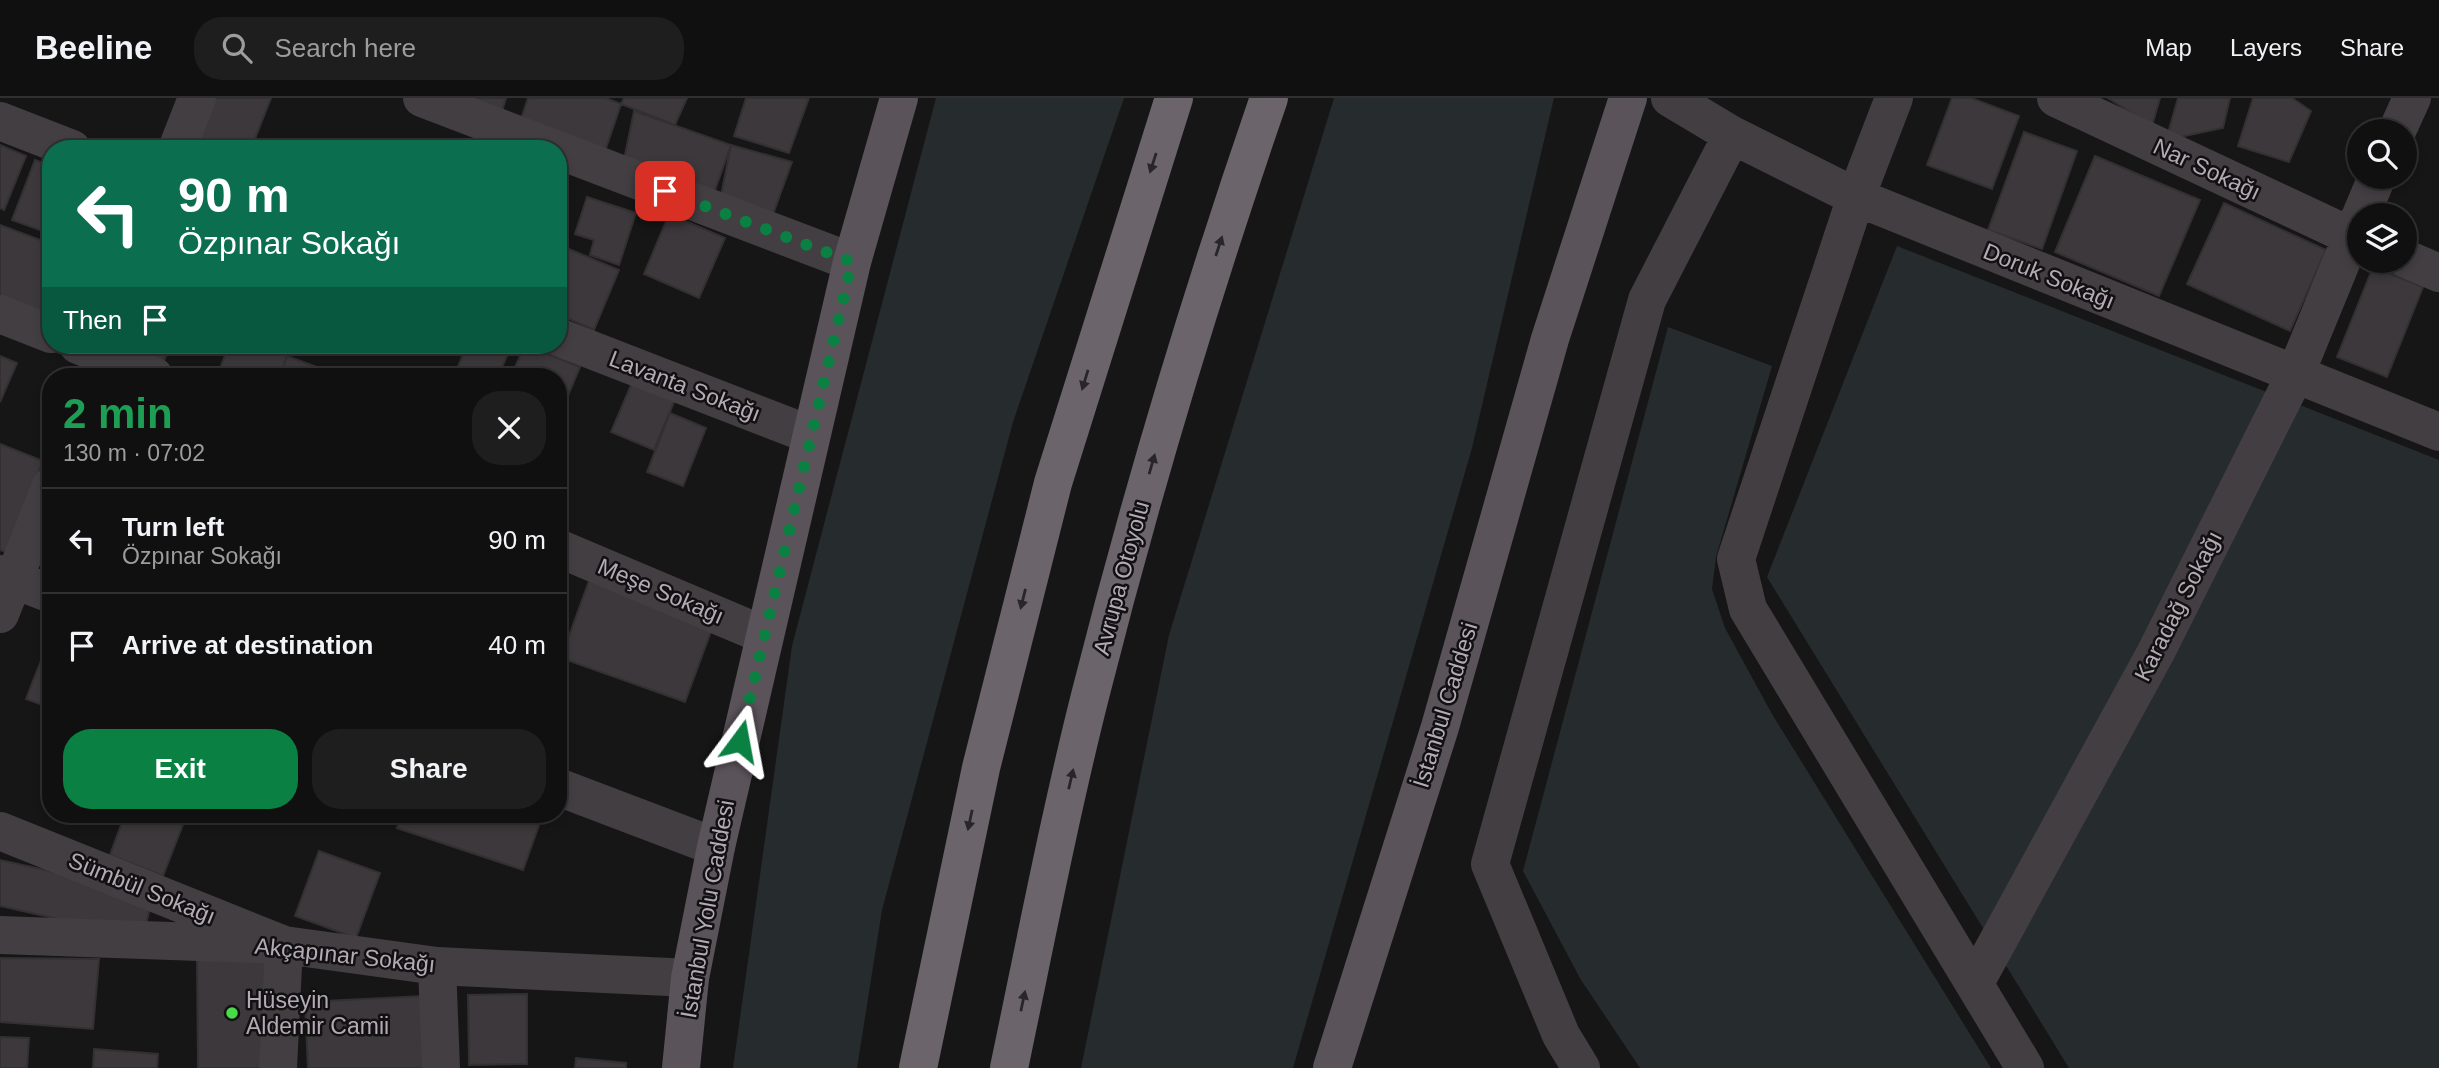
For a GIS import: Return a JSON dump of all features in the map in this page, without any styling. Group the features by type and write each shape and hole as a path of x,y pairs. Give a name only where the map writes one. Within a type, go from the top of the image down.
{"highway":[{"path":"918,1068 981,768 1053,483 1174,98"},
{"name":"Avrupa Otoyolu","path":"1009,1068 1090,698 1149,473 1194,322 1269,98"}],"main road":[{"path":"1550,339 1601,98"},
{"path":"1550,339 1628,98"},
{"name":"İstanbul Yolu Caddesi","path":"681,1068 690,978 716,847 890,101"},
{"name":"İstanbul Caddesi","path":"1332,1068 1440,727 1550,339"}],"street":[{"path":"181,140 197,98"},
{"path":"422,98 533,140"},
{"name":"Doruk Sokağı","path":"1670,98 1732,135 1856,197 2439,432"},
{"path":"1894,98 1856,197 1736,559 1748,609 2025,1068"},
{"name":"Nar Sokağı","path":"2056,98 2347,224"},
{"path":"2402,119 2412,98"},
{"path":"0,121 49,140"},
{"path":"1581,1068 1561,1035 1490,864 1647,300 1732,135"},
{"path":"567,153 852,262"},
{"name":"Karadağ Sokağı","path":"1975,983 2156,652 2295,375 2347,252"},
{"path":"2417,264 2439,273"},
{"path":"0,314 42,330"},
{"name":"Lavanta Sokağı","path":"567,340 811,435"},
{"path":"94,355 131,368"},
{"path":"42,506 5,590 42,593"},
{"name":"Meşe Sokağı","path":"567,552 764,635"},
{"path":"567,790 716,847"},
{"name":"Sümbül Sokağı","path":"0,831 284,945"},
{"name":"Akçapınar Sokağı","path":"0,936 284,945 438,966 690,978"},
{"path":"278,1068 284,945"},
{"path":"438,966 441,1068"}],"shaded area":[{"path":"936,98 1124,98 1013,422 882,910 857,1068 733,1068 792,646"},
{"path":"1334,98 1554,98 1472,448 1293,1068 1081,1068 1169,635"},
{"path":"1897,246 2439,460 2439,1068 2069,1068 1767,577"},
{"path":"1668,327 1772,366 1716,557 1712,589 1725,628 1772,714 1991,1068 1640,1068 1581,980 1523,871"}],"building":[{"path":"209,98 271,98 255,140 192,140"},
{"path":"448,98 506,98 500,118"},
{"path":"528,98 606,98 621,104 600,166 567,153 567,140 532,140 516,134"},
{"path":"624,98 687,98 675,125 621,104"},
{"path":"746,98 809,98 789,153 734,136"},
{"path":"1952,98 1971,98 2019,116 1992,189 1927,165"},
{"path":"2108,98 2160,98 2152,126"},
{"path":"2178,98 2230,98 2223,128 2166,140"},
{"path":"2253,98 2292,98 2311,111 2289,162 2238,146"},
{"path":"634,111 731,145 709,207 621,174"},
{"path":"2024,132 2077,151 2042,249 1988,230"},
{"path":"0,145 26,156 4,210 0,208"},
{"path":"731,145 792,162 772,217 721,196"},
{"path":"2095,156 2200,200 2159,296 2055,252"},
{"path":"35,160 42,163 42,231 12,220"},
{"path":"587,197 636,213 619,265 590,255 594,240 575,234"},
{"path":"2224,203 2326,250 2290,331 2187,284"},
{"path":"669,214 725,238 699,298 644,274"},
{"path":"0,225 42,241 42,318 0,301"},
{"path":"567,248 619,270 594,330 567,318"},
{"path":"2371,273 2388,273 2423,287 2387,377 2337,357"},
{"path":"136,354 167,354 162,365"},
{"path":"226,354 288,354 283,368 220,368"},
{"path":"463,354 508,354 502,368 457,368"},
{"path":"521,354 548,354 580,367 567,398 567,368 515,368"},
{"path":"0,356 17,363 0,402"},
{"path":"287,356 319,368 283,368"},
{"path":"634,378 676,397 654,450 611,432"},
{"path":"670,413 706,428 683,486 647,472"},
{"path":"0,444 42,461 42,464 8,553 0,550"},
{"path":"593,570 717,615 685,702 567,660 567,642"},
{"path":"42,658 42,705 26,699"},
{"path":"122,823 184,823 163,876 110,855"},
{"path":"399,823 540,823 523,870 397,828"},
{"path":"319,851 380,873 356,938 295,916"},
{"path":"0,860 153,894 143,938 0,906"},
{"name":"Hüseyin Aldemir Camii","path":"267,956 267,1068 198,1068 197,957"},
{"path":"0,958 99,959 93,1029 0,1022"},
{"path":"527,994 527,1064 469,1065 468,995"},
{"path":"423,996 426,1068 308,1068 305,1002"},
{"path":"0,1037 29,1038 27,1068 0,1068"},
{"path":"94,1049 158,1054 157,1068 93,1068"},
{"path":"576,1058 626,1063 626,1068 575,1068"}],"place":[{"name":"Hüseyin Aldemir Camii","path":"232,1013"}],"route":[{"path":"665,191 852,262 740,741"}]}
